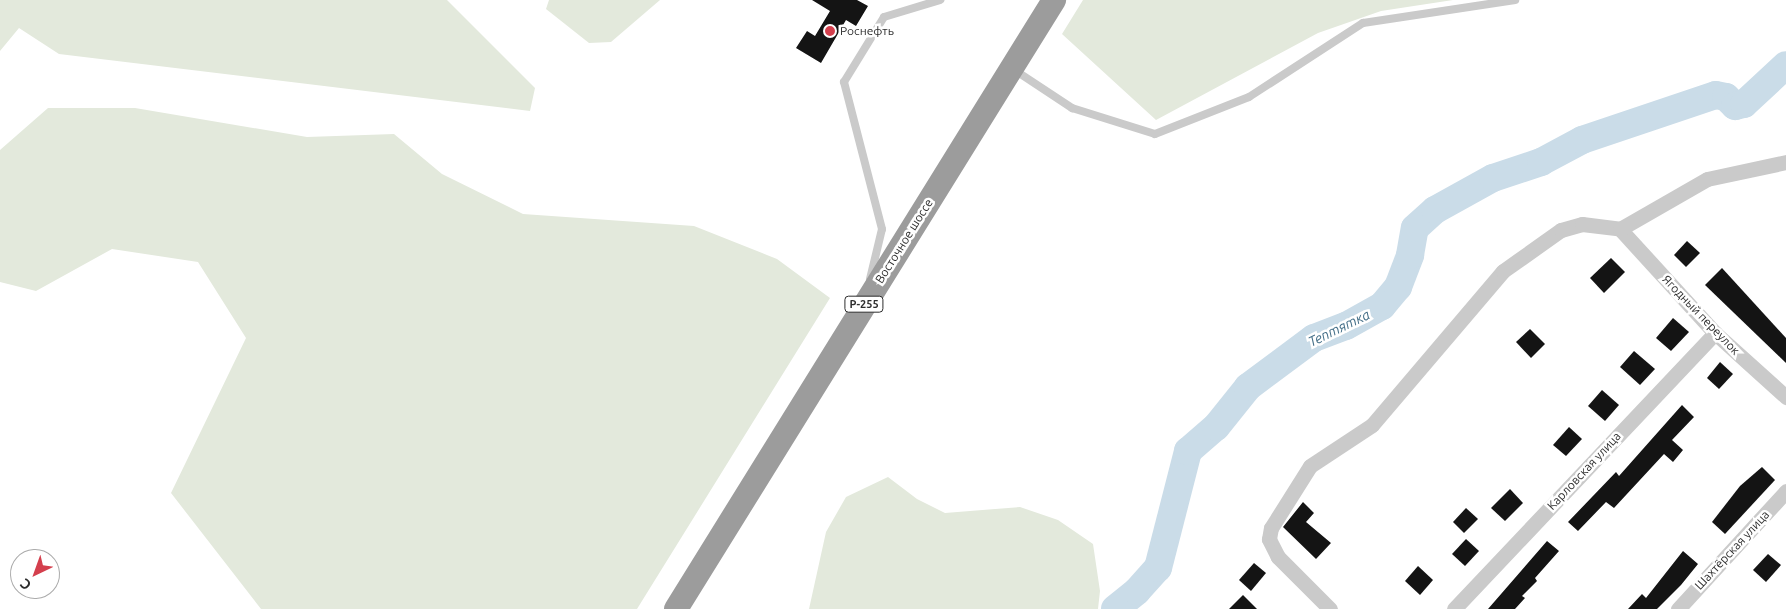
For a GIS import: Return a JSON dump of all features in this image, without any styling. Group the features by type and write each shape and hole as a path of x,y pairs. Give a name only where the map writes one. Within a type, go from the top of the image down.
{"highway":[{"name":"Восточное шоссе","path":"676,609 1054,0"}],"street":[{"path":"1330,609 1278,557 1269,539 1271,528 1310,466 1372,425 1503,271 1561,230 1582,224 1620,229 1707,179 1786,162"},
{"name":"Ягодный переулок","path":"1620,229 1715,333 1786,397"},
{"name":"Карловская улица","path":"1454,609 1715,333"},
{"name":"Шахтёрская улица","path":"1678,609 1786,492"}],"lane":[{"path":"864,304 882,229 844,82 884,17 940,0"},
{"path":"1012,68 1072,108 1155,134 1249,97 1363,23 1515,0"}],"shaded area":[{"path":"0,0 447,0 535,88 530,111 59,54 19,28 0,51"},
{"path":"549,0 660,0 611,42 589,43 546,9"},
{"path":"1083,0 1453,0 1381,11 1318,33 1156,120 1062,34"},
{"path":"48,108 135,108 307,137 394,134 442,174 523,214 694,226 777,259 830,298 637,609 261,609 171,493 246,338 198,262 112,249 36,291 0,282 0,150"},
{"path":"888,477 917,499 945,513 1020,507 1058,520 1093,544 1100,591 1098,609 809,609 826,532 846,497"}],"building":[{"path":"812,0 857,0 868,6 856,26 846,20 821,63 796,48 807,31 815,36 830,11"},
{"path":"1687,241 1700,253 1686,267 1674,255"},
{"path":"1611,258 1625,272 1604,293 1590,278"},
{"path":"1722,268 1786,338 1786,363 1705,285"},
{"path":"1673,318 1689,332 1671,351 1656,338"},
{"path":"1530,329 1545,344 1531,358 1516,342"},
{"path":"1634,351 1655,369 1640,385 1620,367"},
{"path":"1720,362 1733,374 1719,389 1707,378"},
{"path":"1602,390 1619,405 1605,421 1588,406"},
{"path":"1682,405 1694,417 1672,440 1683,450 1673,462 1664,454 1614,508 1606,502 1578,531 1568,522 1616,472 1619,476"},
{"path":"1569,427 1582,439 1566,456 1553,445"},
{"path":"1762,467 1775,480 1725,534 1712,522 1740,486"},
{"path":"1510,489 1523,503 1505,521 1491,508"},
{"path":"1303,502 1314,513 1306,522 1331,543 1316,559 1283,527"},
{"path":"1466,508 1478,519 1464,533 1453,522"},
{"path":"1466,539 1479,551 1465,566 1452,554"},
{"path":"1547,541 1559,551 1535,578 1537,581 1522,596 1525,598 1515,609 1488,609"},
{"path":"1683,551 1698,564 1681,585 1657,609 1628,609 1642,594 1646,598"},
{"path":"1768,554 1781,565 1766,582 1753,570"},
{"path":"1254,563 1266,573 1251,591 1239,580"},
{"path":"1418,566 1433,580 1420,595 1405,581"},
{"path":"1243,595 1257,609 1229,609"}],"waterway":[{"name":"Тептятка","path":"1115,609 1137,591 1158,568 1188,451 1216,427 1248,387 1314,338 1346,326 1382,306 1398,287 1410,255 1415,228 1435,210 1493,178 1541,162 1582,140 1716,95 1726,97 1735,106 1744,104 1786,65"}],"place":[{"name":"Роснефть","path":"830,31"}]}
